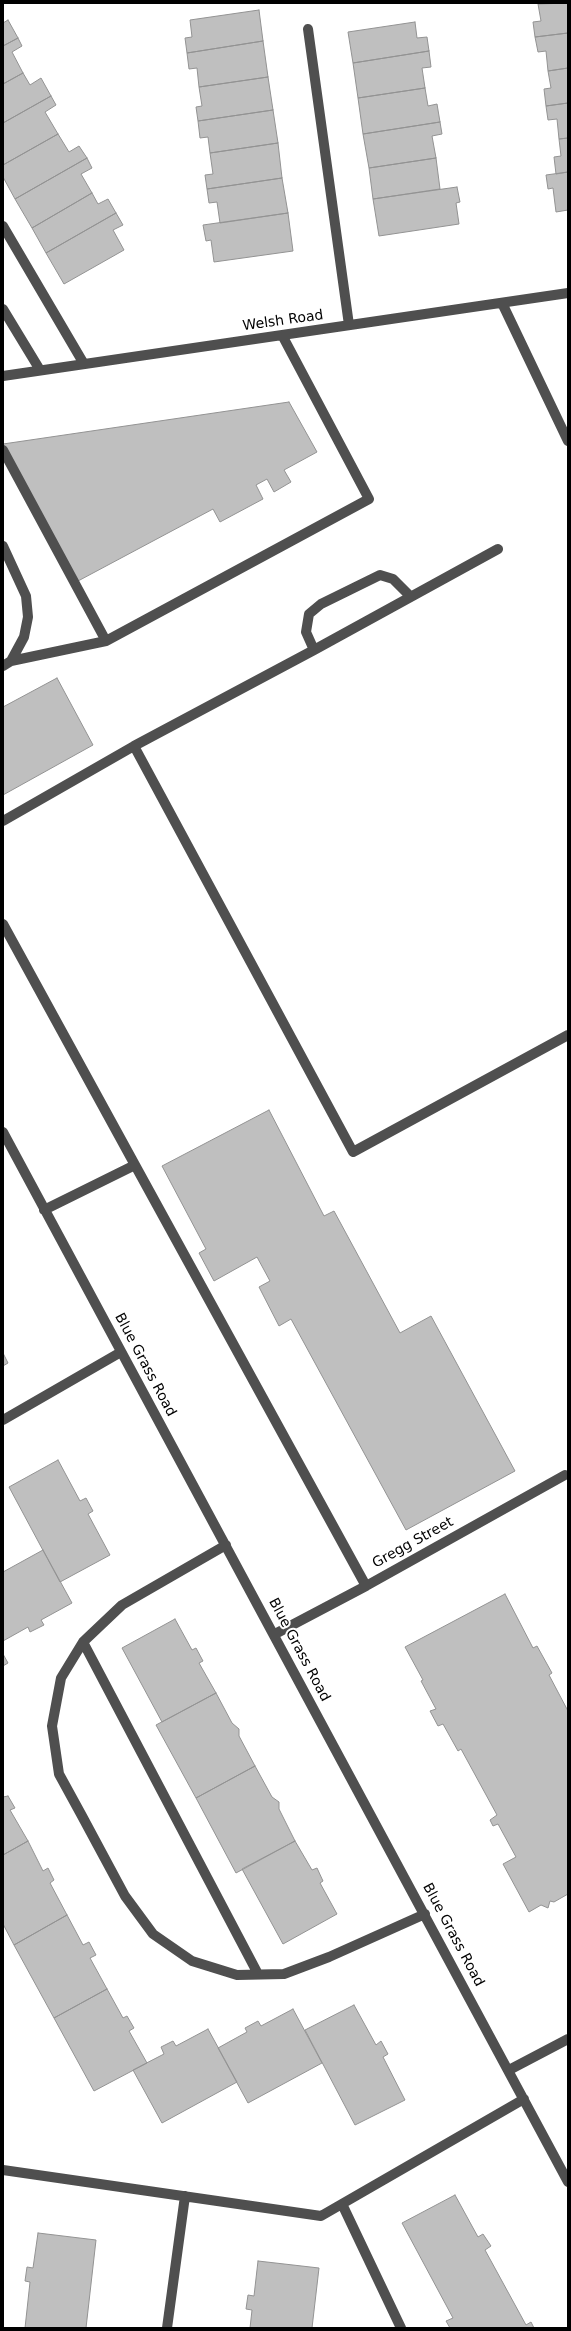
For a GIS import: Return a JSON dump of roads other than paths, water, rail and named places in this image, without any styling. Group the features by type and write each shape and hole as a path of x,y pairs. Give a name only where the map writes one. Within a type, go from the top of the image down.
{"street":[{"path":"308,29 349,325"},
{"path":"3,226 84,364"},
{"name":"Welsh Road","path":"3,376 568,293"},
{"path":"502,303 568,441"},
{"path":"3,308 40,370"},
{"path":"7,664 106,641 369,499 282,335"},
{"path":"3,450 106,641"},
{"path":"3,546 26,596 28,617 24,637 7,664"},
{"path":"3,821 134,746 314,650 498,549"},
{"path":"314,650 306,632 309,614 321,604 380,575 393,579 410,596"},
{"path":"134,746 353,1152 568,1035"},
{"path":"3,924 366,1586"},
{"name":"Blue Grass Road","path":"3,1132 275,1634 568,2182"},
{"path":"44,1210 134,1165"},
{"path":"3,1420 121,1352"},
{"name":"Gregg Street","path":"275,1634 366,1586 565,1475"},
{"path":"226,1545 122,1605 83,1642 61,1678 52,1726 59,1774 125,1896 154,1934 192,1961 237,1975 284,1974 329,1957 425,1914"},
{"path":"83,1642 258,1974"},
{"path":"509,2070 568,2039"},
{"path":"3,2170 321,2216 524,2100"},
{"path":"168,2328 186,2196"},
{"path":"342,2204 401,2328"}]}
